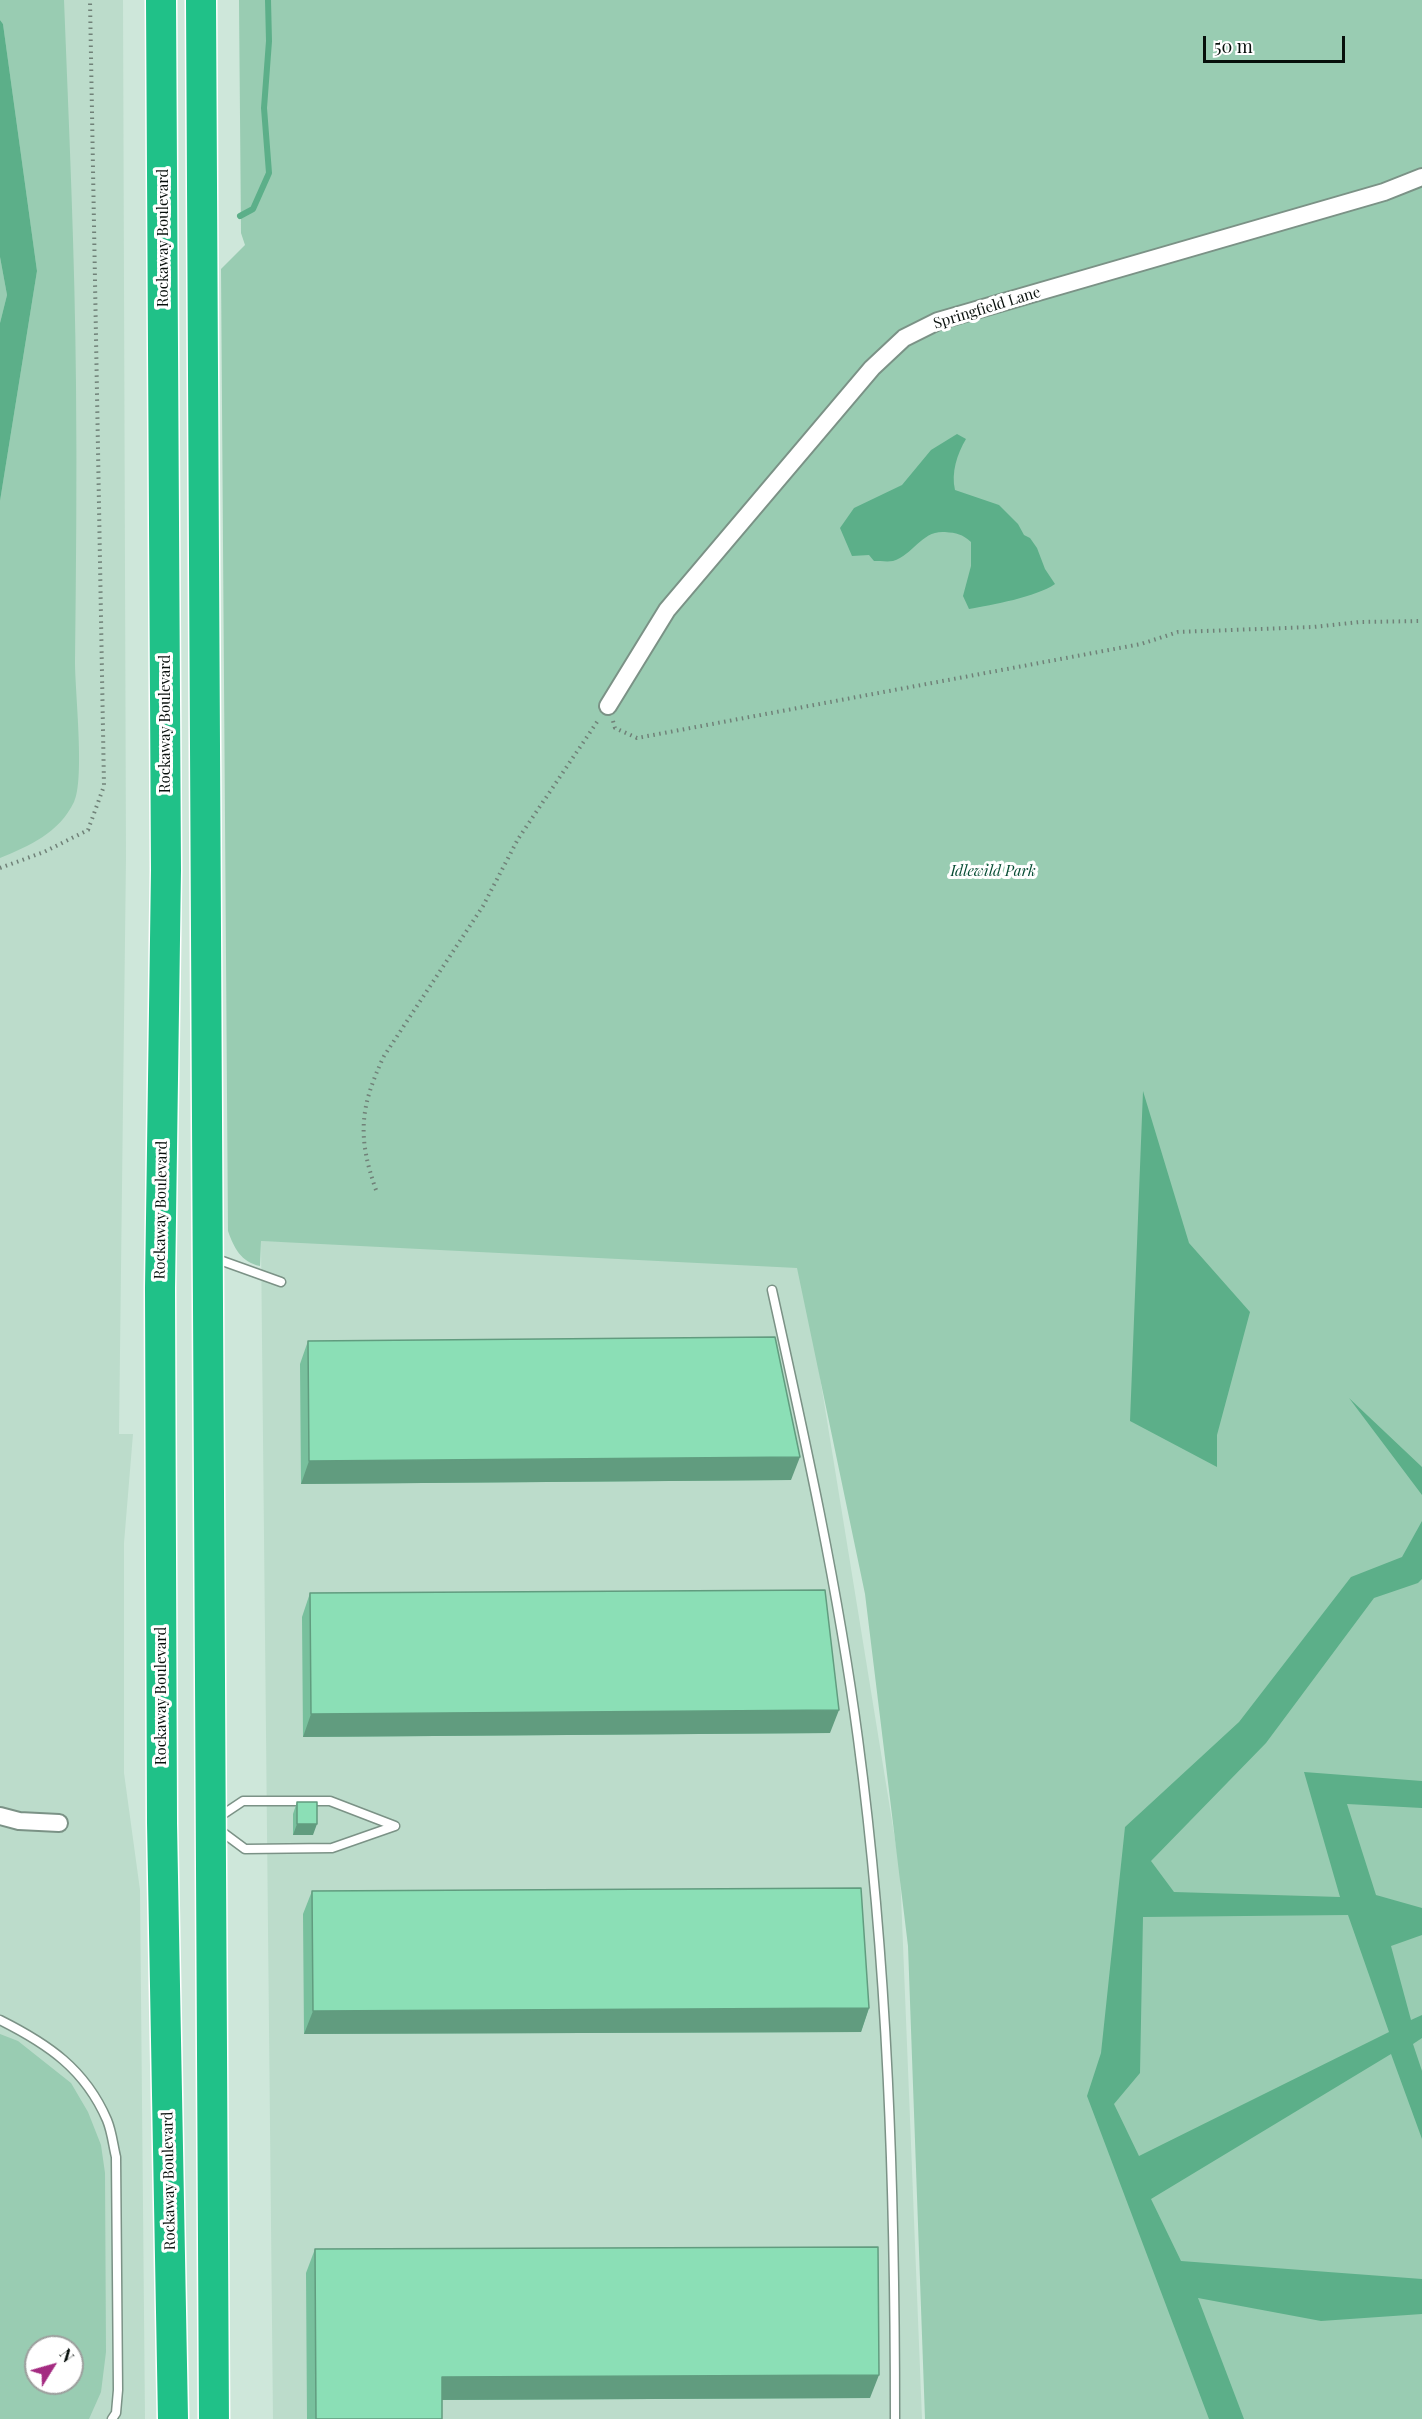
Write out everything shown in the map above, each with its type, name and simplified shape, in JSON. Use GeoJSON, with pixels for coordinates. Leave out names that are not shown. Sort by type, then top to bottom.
{"type":"FeatureCollection","features":[{"type":"Feature","properties":{"kind":"highway","name":"Rockaway Boulevard"},"geometry":{"type":"LineString","coordinates":[[161,0],[166,858],[160,1288],[162,1811],[173,2419]]}},
{"type":"Feature","properties":{"kind":"highway"},"geometry":{"type":"LineString","coordinates":[[201,0],[214,2419]]}},
{"type":"Feature","properties":{"kind":"street","name":"Springfield Lane"},"geometry":{"type":"LineString","coordinates":[[608,706],[668,610],[872,368],[904,338],[938,321],[1384,192],[1422,177]]}},
{"type":"Feature","properties":{"kind":"street"},"geometry":{"type":"LineString","coordinates":[[0,1816],[19,1821],[59,1823]]}},
{"type":"Feature","properties":{"kind":"lane"},"geometry":{"type":"LineString","coordinates":[[207,1256],[281,1282]]}},
{"type":"Feature","properties":{"kind":"lane"},"geometry":{"type":"LineString","coordinates":[[772,1290],[822,1518],[847,1659],[868,1822],[888,2067],[894,2225],[895,2419]]}},
{"type":"Feature","properties":{"kind":"lane"},"geometry":{"type":"LineString","coordinates":[[243,1801],[330,1801],[395,1826],[332,1848],[245,1849],[210,1823],[243,1801]]}},
{"type":"Feature","properties":{"kind":"lane"},"geometry":{"type":"LineString","coordinates":[[0,2020],[30,2035],[57,2053],[91,2091],[108,2122],[116,2157],[118,2390],[116,2413],[112,2419]]}},
{"type":"Feature","properties":{"kind":"path"},"geometry":{"type":"LineString","coordinates":[[0,868],[44,852],[88,830],[104,786],[90,0]]}},
{"type":"Feature","properties":{"kind":"path"},"geometry":{"type":"LineString","coordinates":[[608,706],[615,728],[637,738],[1141,644],[1178,632],[1422,621]]}},
{"type":"Feature","properties":{"kind":"path"},"geometry":{"type":"LineString","coordinates":[[376,1190],[362,1136],[364,1114],[373,1080],[384,1056],[483,906],[518,839],[608,706]]}},
{"type":"Feature","properties":{"kind":"shaded area"},"geometry":{"type":"Polygon","coordinates":[[[0,0],[123,0],[126,857],[119,1434],[133,1434],[124,1543],[124,1773],[140,1890],[145,2419],[0,2419],[0,0]]]}},
{"type":"Feature","properties":{"kind":"shaded area"},"geometry":{"type":"Polygon","coordinates":[[[0,20],[3,24],[37,271],[0,501],[0,323],[7,295],[0,257],[0,20]]]}},
{"type":"Feature","properties":{"kind":"shaded area"},"geometry":{"type":"Polygon","coordinates":[[[957,434],[966,439],[956,464],[955,490],[999,505],[1018,524],[1024,535],[1030,538],[1037,548],[1045,569],[1055,584],[1047,589],[1026,597],[969,609],[963,596],[971,566],[971,542],[953,533],[937,532],[930,535],[893,561],[874,561],[869,555],[852,556],[840,528],[854,508],[902,485],[931,450],[957,434]]]}},
{"type":"Feature","properties":{"kind":"shaded area"},"geometry":{"type":"Polygon","coordinates":[[[1143,1091],[1189,1243],[1250,1312],[1217,1435],[1217,1467],[1130,1421],[1143,1091]]]}},
{"type":"Feature","properties":{"kind":"shaded area"},"geometry":{"type":"Polygon","coordinates":[[[261,1241],[800,1254],[900,1870],[922,2419],[273,2419],[261,1241]]]}},
{"type":"Feature","properties":{"kind":"shaded area"},"geometry":{"type":"Polygon","coordinates":[[[1349,1398],[1422,1467],[1422,1495],[1349,1398]]]}},
{"type":"Feature","properties":{"kind":"shaded area"},"geometry":{"type":"Polygon","coordinates":[[[1422,1521],[1422,1579],[1418,1583],[1374,1598],[1266,1743],[1151,1861],[1174,1892],[1340,1897],[1304,1772],[1422,1781],[1422,1808],[1347,1804],[1376,1895],[1422,1908],[1422,1935],[1391,1946],[1411,2020],[1422,2015],[1422,2038],[1413,2044],[1422,2071],[1422,2139],[1391,2054],[1151,2199],[1181,2261],[1422,2279],[1422,2314],[1321,2321],[1198,2298],[1244,2419],[1209,2419],[1087,2096],[1101,2053],[1125,1827],[1239,1722],[1351,1577],[1402,1557],[1422,1521]],[[1348,1915],[1143,1917],[1140,2073],[1114,2104],[1139,2156],[1389,2032],[1348,1915]]]}},
{"type":"Feature","properties":{"kind":"green space"},"geometry":{"type":"Polygon","coordinates":[[[0,0],[64,0],[75,337],[75,662],[79,775],[74,802],[60,822],[52,830],[22,849],[0,858],[0,501],[37,271],[3,24],[0,20],[0,0]]]}},
{"type":"Feature","properties":{"kind":"green space","name":"Idlewild Park"},"geometry":{"type":"Polygon","coordinates":[[[239,0],[1422,0],[1422,2419],[925,2419],[908,1946],[865,1594],[797,1268],[261,1241],[260,1266],[243,1258],[233,1243],[228,1231],[221,269],[245,245],[241,233],[239,0]]]}},
{"type":"Feature","properties":{"kind":"green space"},"geometry":{"type":"Polygon","coordinates":[[[0,257],[7,295],[0,323],[0,257]]]}},
{"type":"Feature","properties":{"kind":"green space"},"geometry":{"type":"Polygon","coordinates":[[[0,2034],[18,2041],[71,2083],[88,2112],[101,2145],[105,2173],[106,2352],[101,2392],[89,2419],[0,2419],[0,2034]]]}},
{"type":"Feature","properties":{"kind":"building"},"geometry":{"type":"Polygon","coordinates":[[[775,1337],[800,1457],[309,1461],[308,1341],[775,1337]]]}},
{"type":"Feature","properties":{"kind":"building"},"geometry":{"type":"Polygon","coordinates":[[[825,1590],[839,1710],[311,1714],[310,1593],[825,1590]]]}},
{"type":"Feature","properties":{"kind":"building"},"geometry":{"type":"Polygon","coordinates":[[[297,1802],[317,1802],[317,1824],[297,1824],[297,1802]]]}},
{"type":"Feature","properties":{"kind":"building"},"geometry":{"type":"Polygon","coordinates":[[[861,1888],[869,2008],[313,2011],[312,1891],[861,1888]]]}},
{"type":"Feature","properties":{"kind":"building"},"geometry":{"type":"Polygon","coordinates":[[[878,2247],[879,2375],[442,2377],[442,2419],[316,2419],[315,2249],[878,2247]]]}},
{"type":"Feature","properties":{"kind":"waterway"},"geometry":{"type":"LineString","coordinates":[[240,216],[253,209],[269,173],[264,108],[269,41],[268,0]]}}]}
